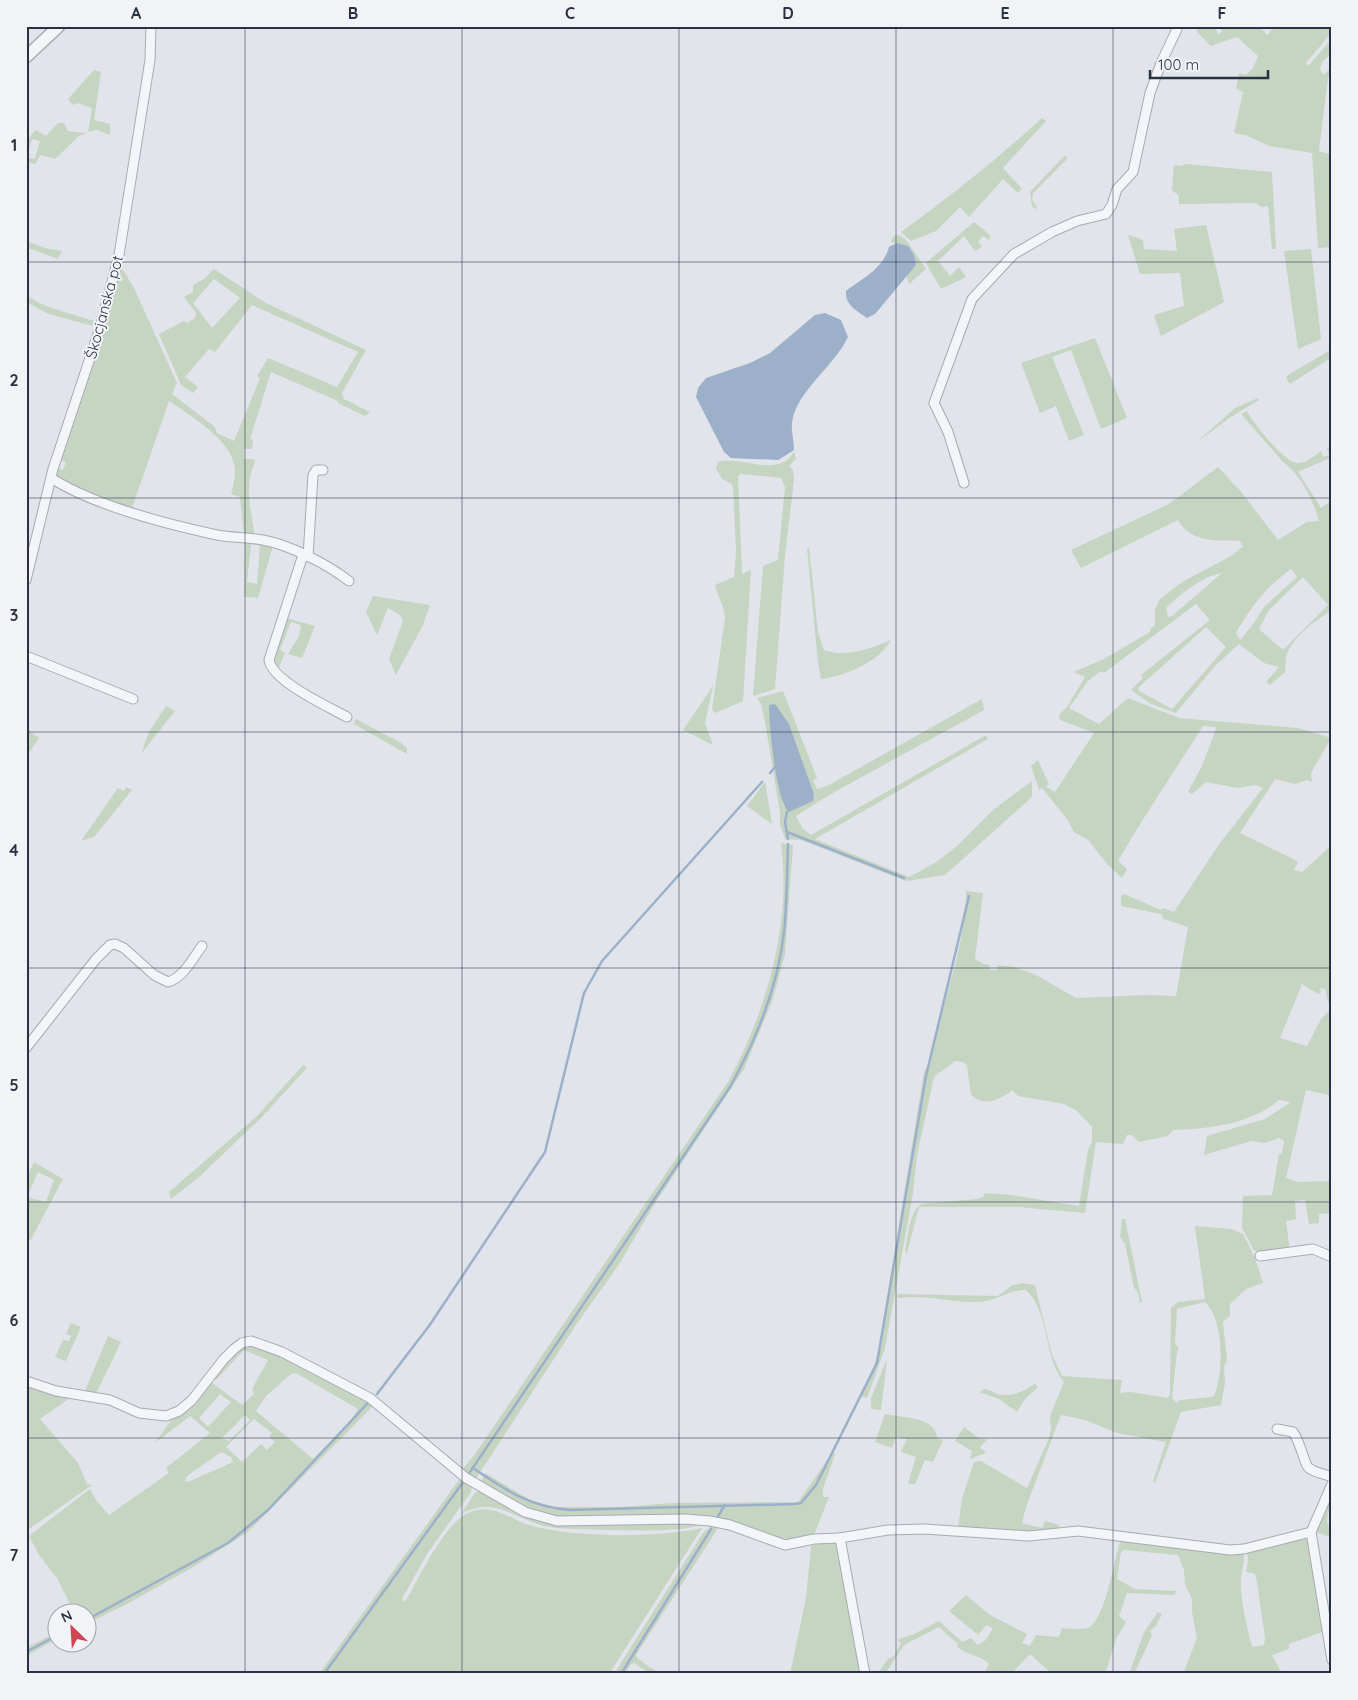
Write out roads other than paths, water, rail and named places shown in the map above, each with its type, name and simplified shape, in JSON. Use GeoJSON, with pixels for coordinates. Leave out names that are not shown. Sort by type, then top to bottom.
{"type":"FeatureCollection","features":[{"type":"Feature","properties":{"kind":"street"},"geometry":{"type":"LineString","coordinates":[[26,57],[58,26]]}},
{"type":"Feature","properties":{"kind":"street","name":"Škocjanska pot"},"geometry":{"type":"LineString","coordinates":[[26,580],[60,445],[100,328],[119,255],[150,60],[151,26]]}},
{"type":"Feature","properties":{"kind":"street"},"geometry":{"type":"LineString","coordinates":[[964,483],[948,432],[934,403],[972,298],[1014,254],[1052,232],[1077,221],[1106,214],[1112,206],[1117,189],[1133,172],[1139,154],[1150,93],[1161,63],[1178,29],[1176,26]]}},
{"type":"Feature","properties":{"kind":"street"},"geometry":{"type":"LineString","coordinates":[[323,470],[316,470],[313,475],[306,556],[270,660],[270,667],[275,674],[293,686],[347,717]]}},
{"type":"Feature","properties":{"kind":"street"},"geometry":{"type":"LineString","coordinates":[[51,478],[90,498],[183,528],[222,536],[264,540],[319,561],[349,581]]}},
{"type":"Feature","properties":{"kind":"street"},"geometry":{"type":"LineString","coordinates":[[26,656],[132,699]]}},
{"type":"Feature","properties":{"kind":"street"},"geometry":{"type":"LineString","coordinates":[[26,1048],[96,959],[110,945],[115,944],[124,948],[157,978],[168,982],[174,981],[202,946]]}},
{"type":"Feature","properties":{"kind":"street"},"geometry":{"type":"LineString","coordinates":[[1260,1256],[1313,1249],[1332,1257]]}},
{"type":"Feature","properties":{"kind":"street"},"geometry":{"type":"LineString","coordinates":[[26,1381],[56,1391],[110,1400],[139,1413],[166,1416],[179,1411],[192,1400],[234,1349],[242,1343],[251,1341],[282,1352],[370,1398],[466,1478],[525,1512],[557,1521],[685,1519],[730,1526],[785,1545],[814,1539],[840,1538],[888,1530],[924,1529],[1029,1536],[1078,1531],[1230,1550],[1244,1549],[1312,1532]]}},
{"type":"Feature","properties":{"kind":"street"},"geometry":{"type":"LineString","coordinates":[[1277,1429],[1293,1432],[1302,1446],[1305,1465],[1309,1469],[1332,1477]]}},
{"type":"Feature","properties":{"kind":"street"},"geometry":{"type":"LineString","coordinates":[[1332,1484],[1312,1532],[1332,1660]]}},
{"type":"Feature","properties":{"kind":"street"},"geometry":{"type":"LineString","coordinates":[[840,1538],[865,1674]]}},
{"type":"Feature","properties":{"kind":"water"},"geometry":{"type":"Polygon","coordinates":[[[897,243],[908,246],[914,255],[916,265],[875,314],[867,318],[849,304],[846,291],[877,267],[886,255],[889,247],[897,243]]]}},
{"type":"Feature","properties":{"kind":"water"},"geometry":{"type":"Polygon","coordinates":[[[825,313],[841,320],[848,337],[834,359],[800,400],[792,423],[794,450],[778,460],[731,458],[724,452],[696,397],[698,388],[706,378],[750,363],[770,353],[815,315],[825,313]]]}},
{"type":"Feature","properties":{"kind":"water"},"geometry":{"type":"Polygon","coordinates":[[[775,704],[789,724],[814,794],[813,801],[789,812],[784,806],[780,794],[774,762],[769,705],[775,704]]]}},
{"type":"Feature","properties":{"kind":"waterway"},"geometry":{"type":"LineString","coordinates":[[770,773],[775,767]]}},
{"type":"Feature","properties":{"kind":"waterway"},"geometry":{"type":"LineString","coordinates":[[377,1394],[429,1326],[545,1152],[584,993],[602,961],[762,782]]}},
{"type":"Feature","properties":{"kind":"waterway"},"geometry":{"type":"LineString","coordinates":[[787,812],[785,822],[788,839]]}},
{"type":"Feature","properties":{"kind":"waterway"},"geometry":{"type":"LineString","coordinates":[[787,832],[904,878]]}},
{"type":"Feature","properties":{"kind":"waterway"},"geometry":{"type":"LineString","coordinates":[[324,1674],[466,1478],[730,1087],[757,1032],[777,973],[785,921],[788,844]]}},
{"type":"Feature","properties":{"kind":"waterway"},"geometry":{"type":"LineString","coordinates":[[473,1468],[518,1496],[542,1505],[570,1510],[801,1503],[816,1485],[877,1363],[926,1076],[969,896]]}},
{"type":"Feature","properties":{"kind":"waterway"},"geometry":{"type":"LineString","coordinates":[[98,1614],[228,1543],[268,1510],[367,1404]]}},
{"type":"Feature","properties":{"kind":"waterway"},"geometry":{"type":"LineString","coordinates":[[718,1516],[725,1505]]}},
{"type":"Feature","properties":{"kind":"waterway"},"geometry":{"type":"LineString","coordinates":[[621,1674],[711,1529]]}},
{"type":"Feature","properties":{"kind":"waterway"},"geometry":{"type":"LineString","coordinates":[[26,1652],[48,1640]]}}]}
